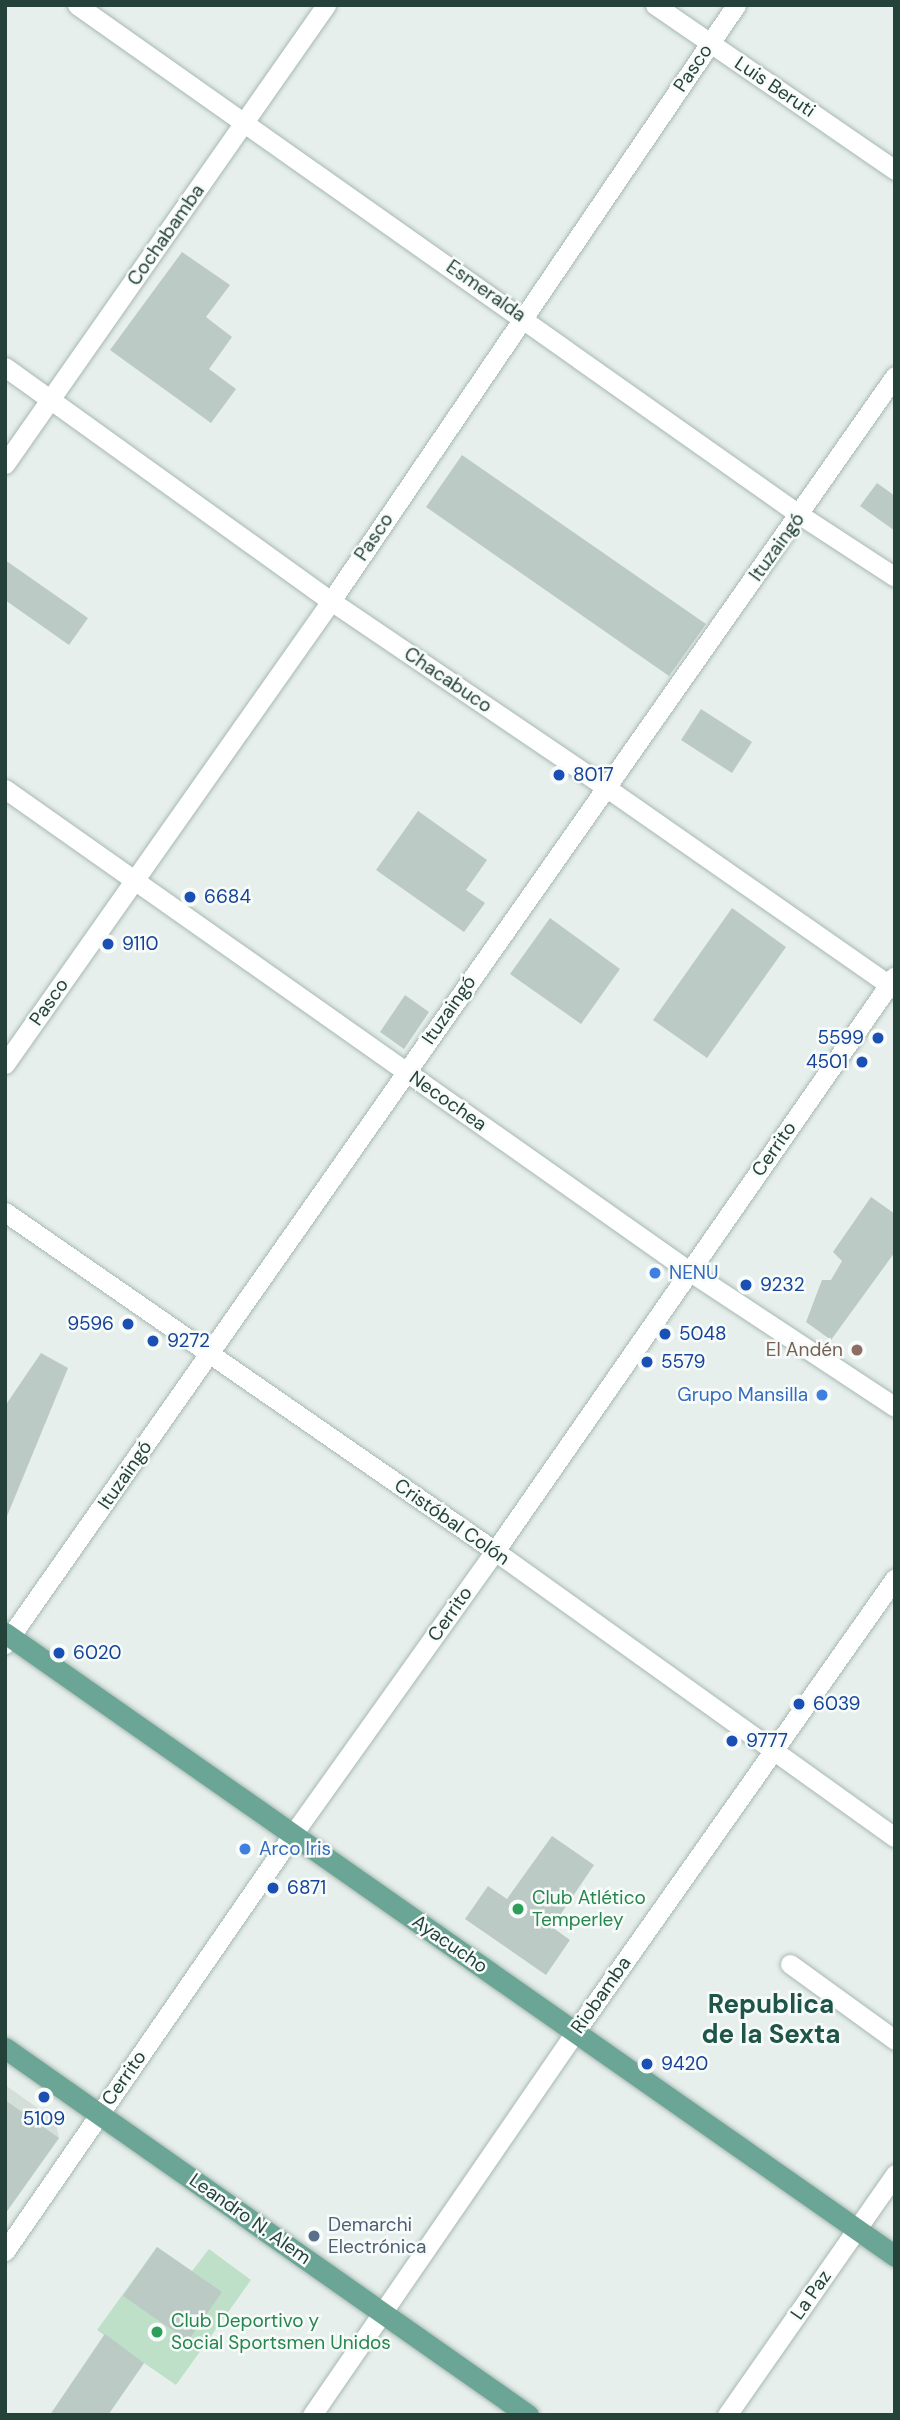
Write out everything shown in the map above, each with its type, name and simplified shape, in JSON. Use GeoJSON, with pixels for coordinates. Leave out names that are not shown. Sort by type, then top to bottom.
{"type":"FeatureCollection","features":[{"type":"Feature","properties":{"kind":"main road","name":"Ayacucho"},"geometry":{"type":"LineString","coordinates":[[7,1638],[293,1834],[895,2256]]}},
{"type":"Feature","properties":{"kind":"main road","name":"Leandro N. Alem"},"geometry":{"type":"LineString","coordinates":[[5,2048],[528,2415]]}},
{"type":"Feature","properties":{"kind":"street","name":"Esmeralda"},"geometry":{"type":"LineString","coordinates":[[77,5],[800,514],[895,577]]}},
{"type":"Feature","properties":{"kind":"street","name":"Cochabamba"},"geometry":{"type":"LineString","coordinates":[[5,464],[326,5]]}},
{"type":"Feature","properties":{"kind":"street","name":"Luis Beruti"},"geometry":{"type":"LineString","coordinates":[[655,5],[895,170]]}},
{"type":"Feature","properties":{"kind":"street","name":"Pasco"},"geometry":{"type":"LineString","coordinates":[[5,1064],[331,601],[736,5]]}},
{"type":"Feature","properties":{"kind":"street","name":"Chacabuco"},"geometry":{"type":"LineString","coordinates":[[5,368],[331,601],[893,983]]}},
{"type":"Feature","properties":{"kind":"street","name":"Ituzaingó"},"geometry":{"type":"LineString","coordinates":[[7,1638],[210,1354],[604,786],[800,514],[895,376]]}},
{"type":"Feature","properties":{"kind":"street","name":"Necochea"},"geometry":{"type":"LineString","coordinates":[[5,789],[689,1271],[895,1408]]}},
{"type":"Feature","properties":{"kind":"street","name":"Cerrito"},"geometry":{"type":"LineString","coordinates":[[5,2251],[293,1834],[893,983]]}},
{"type":"Feature","properties":{"kind":"street","name":"Cristóbal Colón"},"geometry":{"type":"LineString","coordinates":[[5,1212],[495,1551],[895,1837]]}},
{"type":"Feature","properties":{"kind":"street","name":"Riobamba"},"geometry":{"type":"LineString","coordinates":[[312,2415],[575,2032],[895,1578]]}},
{"type":"Feature","properties":{"kind":"street"},"geometry":{"type":"LineString","coordinates":[[790,1964],[895,2040]]}},
{"type":"Feature","properties":{"kind":"street","name":"La Paz"},"geometry":{"type":"LineString","coordinates":[[727,2415],[895,2174]]}},
{"type":"Feature","properties":{"kind":"shaded area"},"geometry":{"type":"Polygon","coordinates":[[[5,2085],[55,2120],[59,2138],[5,2214],[5,2085]]]}},
{"type":"Feature","properties":{"kind":"green space","name":"Club Deportivo y Social Sportsmen Unidos"},"geometry":{"type":"Polygon","coordinates":[[[157,2247],[192,2271],[209,2249],[251,2280],[176,2385],[144,2363],[108,2415],[50,2415],[104,2335],[97,2330],[157,2247]]]}},
{"type":"Feature","properties":{"kind":"building"},"geometry":{"type":"Polygon","coordinates":[[[182,252],[230,285],[206,317],[232,337],[209,369],[236,389],[211,423],[110,350],[182,252]]]}},
{"type":"Feature","properties":{"kind":"building"},"geometry":{"type":"Polygon","coordinates":[[[462,455],[706,624],[669,676],[426,507],[462,455]]]}},
{"type":"Feature","properties":{"kind":"building"},"geometry":{"type":"Polygon","coordinates":[[[877,483],[895,496],[895,531],[860,506],[877,483]]]}},
{"type":"Feature","properties":{"kind":"building"},"geometry":{"type":"Polygon","coordinates":[[[5,560],[88,618],[69,645],[5,600],[5,560]]]}},
{"type":"Feature","properties":{"kind":"building"},"geometry":{"type":"Polygon","coordinates":[[[701,709],[752,742],[732,773],[681,740],[701,709]]]}},
{"type":"Feature","properties":{"kind":"building"},"geometry":{"type":"Polygon","coordinates":[[[418,811],[487,860],[466,890],[485,903],[464,932],[376,870],[418,811]]]}},
{"type":"Feature","properties":{"kind":"building"},"geometry":{"type":"Polygon","coordinates":[[[732,908],[786,947],[707,1058],[653,1020],[732,908]]]}},
{"type":"Feature","properties":{"kind":"building"},"geometry":{"type":"Polygon","coordinates":[[[550,918],[620,969],[581,1024],[510,974],[550,918]]]}},
{"type":"Feature","properties":{"kind":"building"},"geometry":{"type":"Polygon","coordinates":[[[405,995],[429,1012],[404,1049],[380,1032],[405,995]]]}},
{"type":"Feature","properties":{"kind":"building"},"geometry":{"type":"Polygon","coordinates":[[[871,1197],[895,1214],[895,1252],[831,1340],[806,1322],[822,1280],[831,1280],[842,1261],[833,1252],[871,1197]]]}},
{"type":"Feature","properties":{"kind":"building"},"geometry":{"type":"Polygon","coordinates":[[[41,1353],[68,1368],[5,1521],[5,1406],[41,1353]]]}},
{"type":"Feature","properties":{"kind":"building","name":"Club Atlético Temperley"},"geometry":{"type":"Polygon","coordinates":[[[552,1836],[594,1865],[552,1927],[570,1940],[546,1975],[465,1919],[488,1886],[507,1899],[552,1836]]]}},
{"type":"Feature","properties":{"kind":"building"},"geometry":{"type":"Polygon","coordinates":[[[5,2100],[59,2138],[5,2214],[5,2100]]]}},
{"type":"Feature","properties":{"kind":"building"},"geometry":{"type":"Polygon","coordinates":[[[157,2247],[222,2292],[188,2341],[123,2296],[157,2247]]]}},
{"type":"Feature","properties":{"kind":"building"},"geometry":{"type":"Polygon","coordinates":[[[105,2334],[144,2363],[108,2415],[50,2415],[105,2334]]]}},
{"type":"Feature","properties":{"kind":"place","name":"8017"},"geometry":{"type":"Point","coordinates":[559,775]}},
{"type":"Feature","properties":{"kind":"place","name":"6684"},"geometry":{"type":"Point","coordinates":[190,897]}},
{"type":"Feature","properties":{"kind":"place","name":"9110"},"geometry":{"type":"Point","coordinates":[108,944]}},
{"type":"Feature","properties":{"kind":"place","name":"5599"},"geometry":{"type":"Point","coordinates":[878,1038]}},
{"type":"Feature","properties":{"kind":"place","name":"4501"},"geometry":{"type":"Point","coordinates":[862,1062]}},
{"type":"Feature","properties":{"kind":"place","name":"NENU"},"geometry":{"type":"Point","coordinates":[655,1273]}},
{"type":"Feature","properties":{"kind":"place","name":"9232"},"geometry":{"type":"Point","coordinates":[746,1285]}},
{"type":"Feature","properties":{"kind":"place","name":"9596"},"geometry":{"type":"Point","coordinates":[128,1324]}},
{"type":"Feature","properties":{"kind":"place","name":"5048"},"geometry":{"type":"Point","coordinates":[665,1334]}},
{"type":"Feature","properties":{"kind":"place","name":"9272"},"geometry":{"type":"Point","coordinates":[153,1341]}},
{"type":"Feature","properties":{"kind":"place","name":"El Andén"},"geometry":{"type":"Point","coordinates":[857,1350]}},
{"type":"Feature","properties":{"kind":"place","name":"5579"},"geometry":{"type":"Point","coordinates":[647,1362]}},
{"type":"Feature","properties":{"kind":"place","name":"Grupo Mansilla"},"geometry":{"type":"Point","coordinates":[822,1395]}},
{"type":"Feature","properties":{"kind":"place","name":"6020"},"geometry":{"type":"Point","coordinates":[59,1653]}},
{"type":"Feature","properties":{"kind":"place","name":"6039"},"geometry":{"type":"Point","coordinates":[799,1704]}},
{"type":"Feature","properties":{"kind":"place","name":"9777"},"geometry":{"type":"Point","coordinates":[732,1741]}},
{"type":"Feature","properties":{"kind":"place","name":"Arco Iris"},"geometry":{"type":"Point","coordinates":[245,1849]}},
{"type":"Feature","properties":{"kind":"place","name":"6871"},"geometry":{"type":"Point","coordinates":[273,1888]}},
{"type":"Feature","properties":{"kind":"place","name":"Club Atlético Temperley"},"geometry":{"type":"Point","coordinates":[518,1909]}},
{"type":"Feature","properties":{"kind":"place","name":"9420"},"geometry":{"type":"Point","coordinates":[647,2064]}},
{"type":"Feature","properties":{"kind":"place","name":"5109"},"geometry":{"type":"Point","coordinates":[44,2097]}},
{"type":"Feature","properties":{"kind":"place","name":"Demarchi Electrónica"},"geometry":{"type":"Point","coordinates":[314,2236]}},
{"type":"Feature","properties":{"kind":"place","name":"Club Deportivo y Social Sportsmen Unidos"},"geometry":{"type":"Point","coordinates":[157,2332]}},
{"type":"Feature","properties":{"kind":"district","name":"Republica de la Sexta"},"geometry":{"type":"Point","coordinates":[771,2020]}}]}
